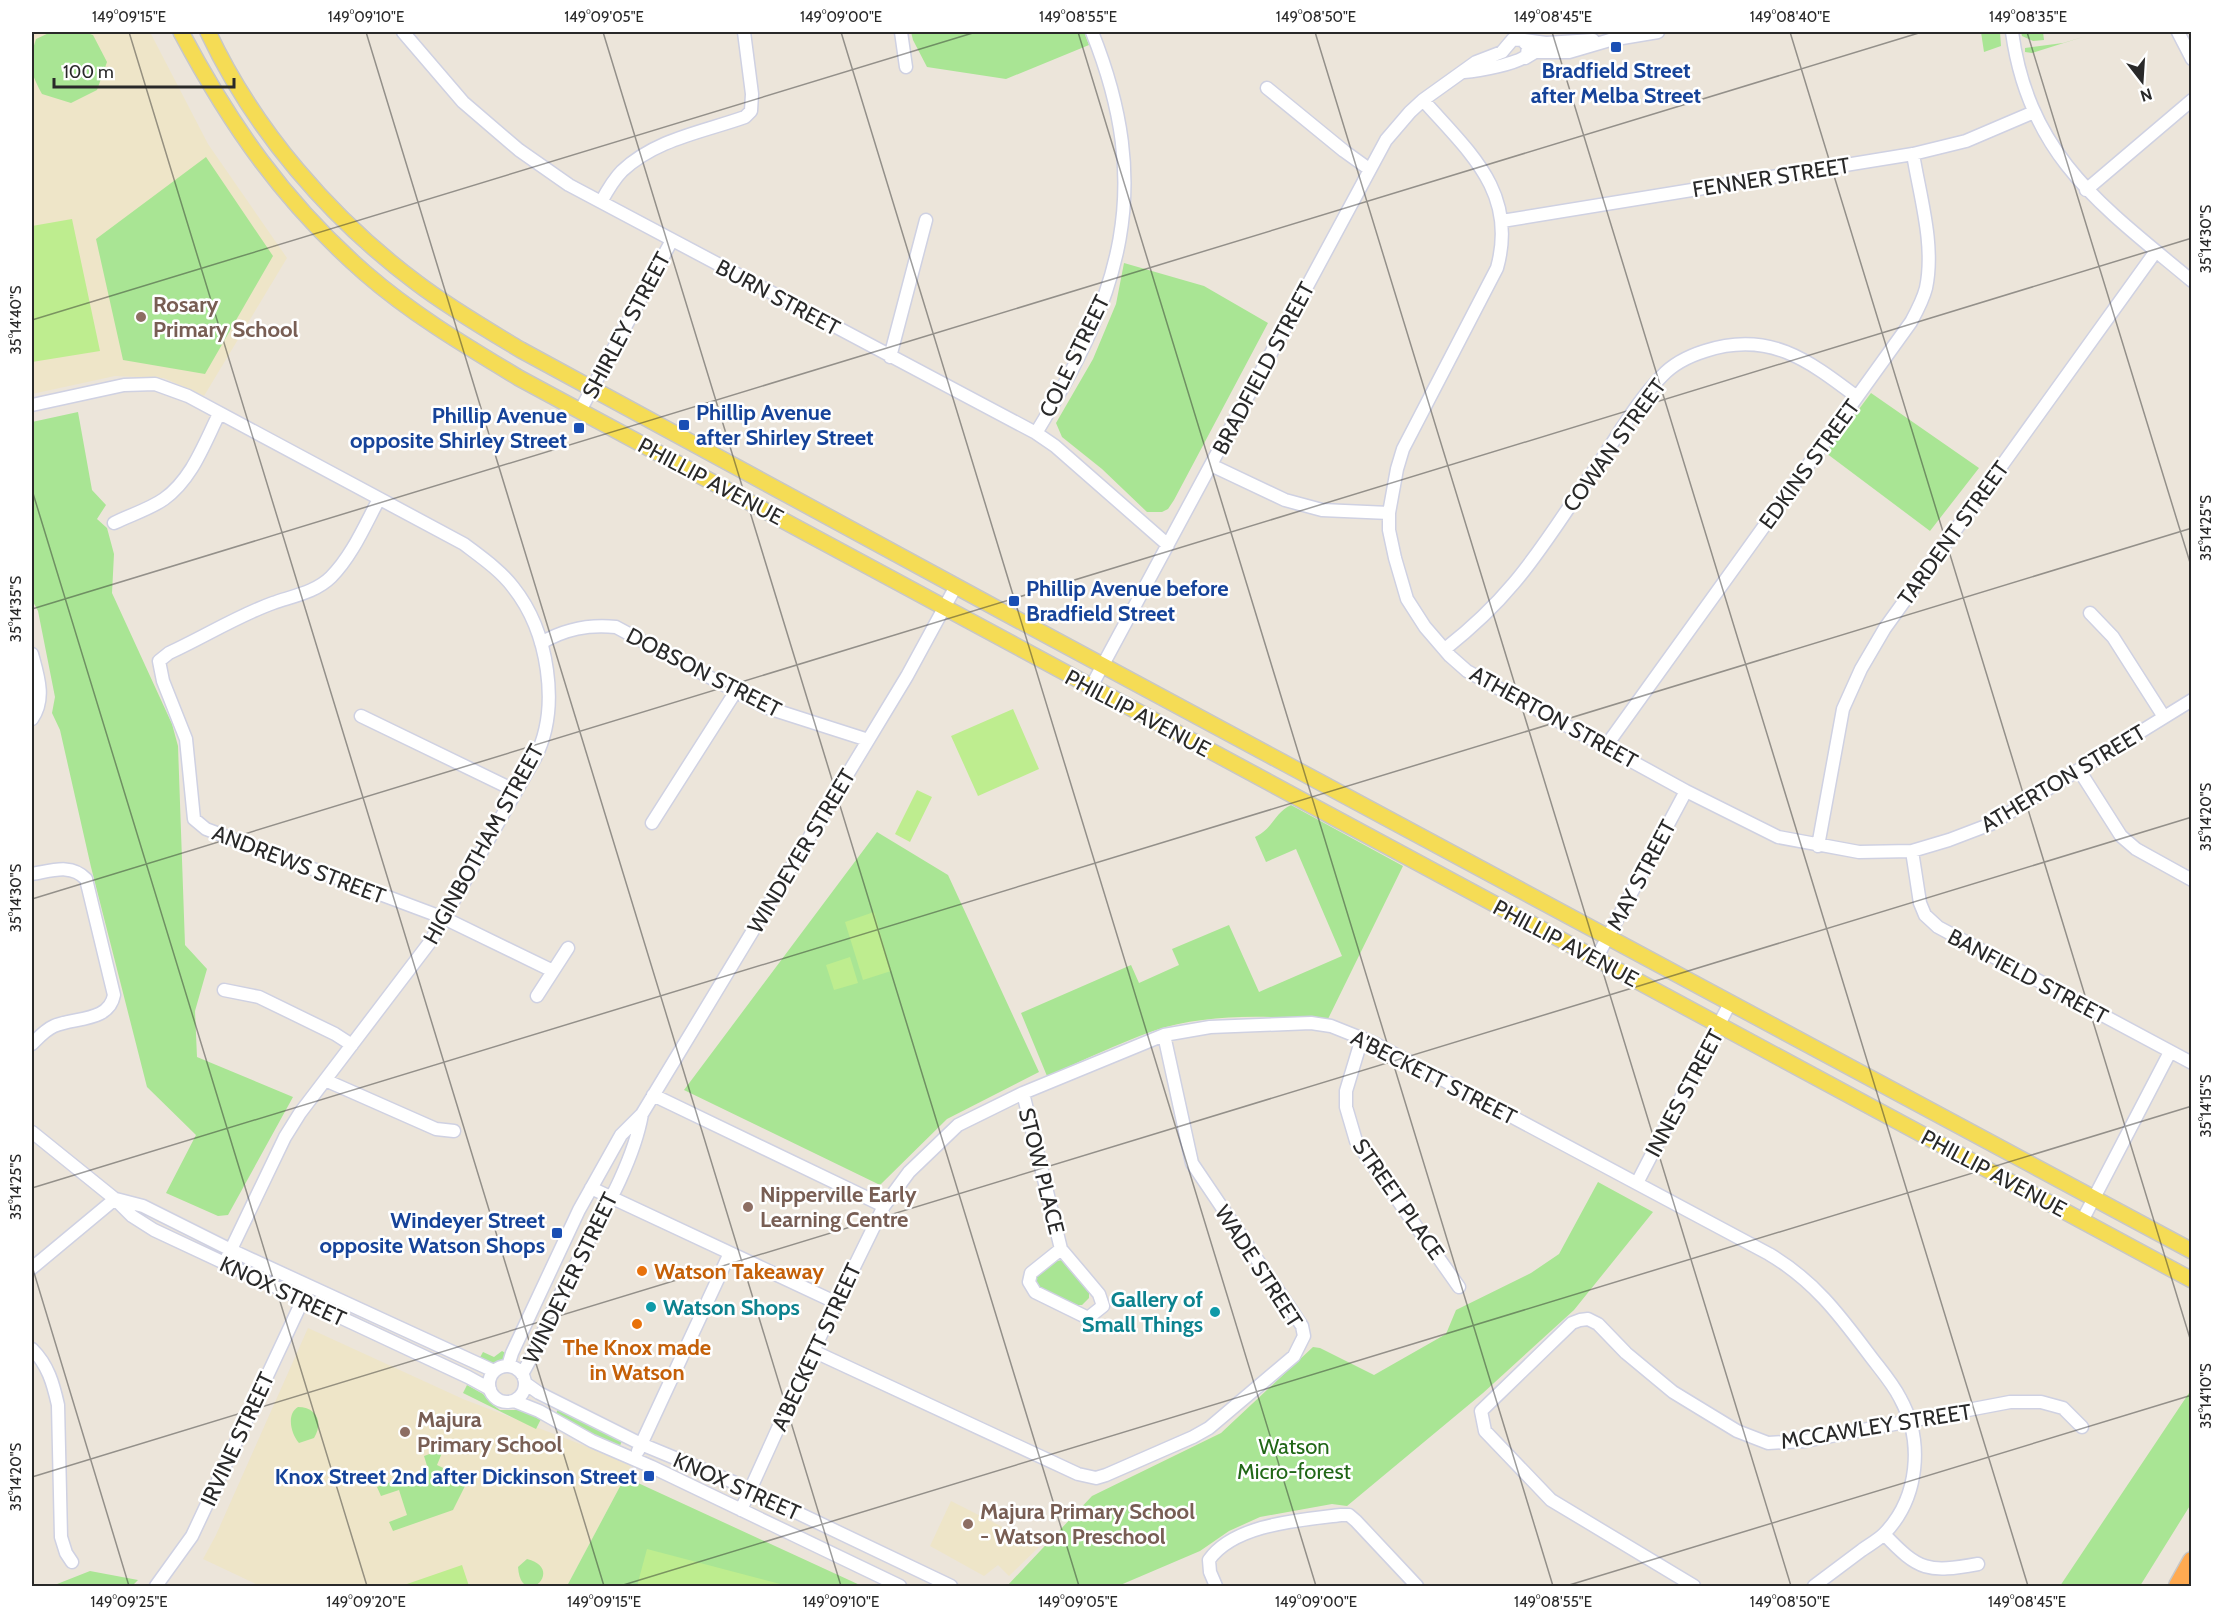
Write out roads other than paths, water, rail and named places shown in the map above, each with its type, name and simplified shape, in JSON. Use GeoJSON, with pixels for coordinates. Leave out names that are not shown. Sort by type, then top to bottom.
{"type":"FeatureCollection","features":[{"type":"Feature","properties":{"kind":"highway"},"geometry":{"type":"LineString","coordinates":[[2178,1587],[2192,1561]]}},
{"type":"Feature","properties":{"kind":"main road","name":"PHILLIP AVENUE"},"geometry":{"type":"LineString","coordinates":[[181,32],[209,86],[283,191],[366,274],[445,333],[519,378],[2192,1280]]}},
{"type":"Feature","properties":{"kind":"main road","name":"PHILLIP AVENUE"},"geometry":{"type":"LineString","coordinates":[[208,32],[253,111],[303,176],[333,210],[379,253],[456,311],[521,350],[1103,666],[2192,1251]]}},
{"type":"Feature","properties":{"kind":"street","name":"BURN STREET"},"geometry":{"type":"LineString","coordinates":[[403,32],[462,102],[539,165],[601,202],[1036,433],[1168,545]]}},
{"type":"Feature","properties":{"kind":"street"},"geometry":{"type":"LineString","coordinates":[[601,202],[621,172],[650,150],[665,142],[745,117],[751,111],[752,94],[744,32]]}},
{"type":"Feature","properties":{"kind":"street"},"geometry":{"type":"LineString","coordinates":[[902,32],[906,67]]}},
{"type":"Feature","properties":{"kind":"street","name":"COLE STREET"},"geometry":{"type":"LineString","coordinates":[[1036,433],[1097,319],[1114,269],[1120,236],[1125,192],[1121,136],[1115,99],[1092,32]]}},
{"type":"Feature","properties":{"kind":"street","name":"BRADFIELD STREET"},"geometry":{"type":"LineString","coordinates":[[1522,37],[1546,43],[1610,40],[1658,32]]}},
{"type":"Feature","properties":{"kind":"street"},"geometry":{"type":"LineString","coordinates":[[2012,32],[2020,75],[2047,138],[2086,190],[2192,281]]}},
{"type":"Feature","properties":{"kind":"street"},"geometry":{"type":"LineString","coordinates":[[2178,32],[2192,59]]}},
{"type":"Feature","properties":{"kind":"street"},"geometry":{"type":"LineString","coordinates":[[1522,37],[1528,48],[1521,59],[1509,57],[1508,41],[1522,37]]}},
{"type":"Feature","properties":{"kind":"street","name":"BRADFIELD STREET"},"geometry":{"type":"LineString","coordinates":[[1464,72],[1486,69],[1521,59],[1535,52],[1569,52],[1610,40]]}},
{"type":"Feature","properties":{"kind":"street","name":"BRADFIELD STREET"},"geometry":{"type":"LineString","coordinates":[[1091,687],[1369,169],[1394,130],[1423,100],[1508,41]]}},
{"type":"Feature","properties":{"kind":"street"},"geometry":{"type":"LineString","coordinates":[[1267,88],[1369,169]]}},
{"type":"Feature","properties":{"kind":"street","name":"ATHERTON STREET"},"geometry":{"type":"LineString","coordinates":[[1423,100],[1476,162],[1490,182],[1498,200],[1502,221],[1501,249],[1497,268],[1403,449],[1389,513],[1389,530],[1407,599],[1425,627],[1467,671],[1686,791],[1778,837],[1859,852],[1912,850],[1950,840],[1991,824],[2192,700]]}},
{"type":"Feature","properties":{"kind":"street"},"geometry":{"type":"LineString","coordinates":[[2086,190],[2192,100]]}},
{"type":"Feature","properties":{"kind":"street","name":"FENNER STREET"},"geometry":{"type":"LineString","coordinates":[[1502,221],[1913,154],[1966,141],[2034,112]]}},
{"type":"Feature","properties":{"kind":"street","name":"EDKINS STREET"},"geometry":{"type":"LineString","coordinates":[[1606,746],[1911,322],[1921,303],[1926,288],[1927,235],[1913,154]]}},
{"type":"Feature","properties":{"kind":"street"},"geometry":{"type":"LineString","coordinates":[[890,357],[926,220]]}},
{"type":"Feature","properties":{"kind":"street","name":"SHIRLEY STREET"},"geometry":{"type":"LineString","coordinates":[[580,411],[672,240]]}},
{"type":"Feature","properties":{"kind":"street","name":"TARDENT STREET"},"geometry":{"type":"LineString","coordinates":[[1818,846],[1844,709],[1861,669],[1885,628],[2156,251]]}},
{"type":"Feature","properties":{"kind":"street","name":"COWAN STREET"},"geometry":{"type":"LineString","coordinates":[[1445,650],[1513,584],[1596,468],[1631,414],[1663,374],[1681,361],[1722,345],[1742,343],[1764,345],[1802,358],[1857,397]]}},
{"type":"Feature","properties":{"kind":"street","name":"HIGINBOTHAM STREET"},"geometry":{"type":"LineString","coordinates":[[32,405],[124,386],[155,384],[188,396],[464,544],[513,586],[526,606],[541,643],[546,669],[547,723],[542,745],[430,942],[325,1080],[285,1137],[224,1264]]}},
{"type":"Feature","properties":{"kind":"street"},"geometry":{"type":"LineString","coordinates":[[114,523],[163,501],[178,488],[190,472],[219,414]]}},
{"type":"Feature","properties":{"kind":"street"},"geometry":{"type":"LineString","coordinates":[[1211,465],[1285,500],[1322,510],[1389,513]]}},
{"type":"Feature","properties":{"kind":"street","name":"ANDREWS STREET"},"geometry":{"type":"LineString","coordinates":[[379,498],[354,546],[329,579],[315,588],[272,603],[169,652],[159,661],[160,670],[186,740],[194,819],[200,825],[444,918],[553,971]]}},
{"type":"Feature","properties":{"kind":"street","name":"WINDEYER STREET"},"geometry":{"type":"LineString","coordinates":[[508,1366],[512,1353],[591,1188],[621,1135],[642,1114],[907,676],[956,586]]}},
{"type":"Feature","properties":{"kind":"street"},"geometry":{"type":"LineString","coordinates":[[2090,613],[2113,637],[2164,717]]}},
{"type":"Feature","properties":{"kind":"street","name":"DOBSON STREET"},"geometry":{"type":"LineString","coordinates":[[541,643],[574,628],[598,625],[616,627],[765,707],[868,740]]}},
{"type":"Feature","properties":{"kind":"street"},"geometry":{"type":"LineString","coordinates":[[32,654],[40,685],[38,707],[32,719]]}},
{"type":"Feature","properties":{"kind":"street"},"geometry":{"type":"LineString","coordinates":[[652,823],[736,691]]}},
{"type":"Feature","properties":{"kind":"street"},"geometry":{"type":"LineString","coordinates":[[361,716],[516,791]]}},
{"type":"Feature","properties":{"kind":"street"},"geometry":{"type":"LineString","coordinates":[[2079,770],[2121,836],[2136,849],[2192,880]]}},
{"type":"Feature","properties":{"kind":"street","name":"MAY STREET"},"geometry":{"type":"LineString","coordinates":[[1596,959],[1686,791]]}},
{"type":"Feature","properties":{"kind":"street","name":"BANFIELD STREET"},"geometry":{"type":"LineString","coordinates":[[1912,850],[1924,915],[1938,927],[2192,1064]]}},
{"type":"Feature","properties":{"kind":"street"},"geometry":{"type":"LineString","coordinates":[[32,874],[62,869],[77,871],[86,879],[114,995],[113,1003],[107,1011],[56,1026],[45,1031],[32,1044]]}},
{"type":"Feature","properties":{"kind":"street"},"geometry":{"type":"LineString","coordinates":[[537,996],[568,948]]}},
{"type":"Feature","properties":{"kind":"street"},"geometry":{"type":"LineString","coordinates":[[224,990],[259,997],[335,1034],[352,1045]]}},
{"type":"Feature","properties":{"kind":"street","name":"INNES STREET"},"geometry":{"type":"LineString","coordinates":[[1637,1183],[1730,1003]]}},
{"type":"Feature","properties":{"kind":"street","name":"A'BECKETT STREET"},"geometry":{"type":"LineString","coordinates":[[741,1510],[813,1351],[884,1206],[909,1172],[958,1125],[1023,1093],[1164,1035],[1210,1027],[1311,1023],[1331,1026],[1376,1044],[1769,1254],[1808,1281],[1830,1303],[1900,1397],[1914,1437],[1916,1468],[1909,1492],[1884,1534],[1815,1587]]}},
{"type":"Feature","properties":{"kind":"street","name":"WADE STREET"},"geometry":{"type":"LineString","coordinates":[[813,1351],[1078,1474],[1095,1478],[1209,1428],[1280,1369],[1294,1356],[1300,1345],[1304,1336],[1302,1326],[1192,1162],[1164,1035]]}},
{"type":"Feature","properties":{"kind":"street","name":"STREET PLACE"},"geometry":{"type":"LineString","coordinates":[[1362,1038],[1346,1091],[1346,1107],[1356,1142],[1459,1287]]}},
{"type":"Feature","properties":{"kind":"street"},"geometry":{"type":"LineString","coordinates":[[2082,1221],[2170,1052]]}},
{"type":"Feature","properties":{"kind":"street"},"geometry":{"type":"LineString","coordinates":[[325,1080],[436,1129],[454,1131]]}},
{"type":"Feature","properties":{"kind":"street","name":"STOW PLACE"},"geometry":{"type":"LineString","coordinates":[[1023,1093],[1061,1249],[1099,1294],[1103,1306],[1088,1318],[1035,1292],[1029,1282],[1031,1273],[1061,1249]]}},
{"type":"Feature","properties":{"kind":"street"},"geometry":{"type":"LineString","coordinates":[[653,1095],[884,1206]]}},
{"type":"Feature","properties":{"kind":"street","name":"WINDEYER STREET"},"geometry":{"type":"LineString","coordinates":[[524,1378],[553,1308],[611,1197],[638,1136],[642,1114]]}},
{"type":"Feature","properties":{"kind":"street","name":"KNOX STREET"},"geometry":{"type":"LineString","coordinates":[[32,1132],[115,1199],[132,1216],[154,1230],[490,1389]]}},
{"type":"Feature","properties":{"kind":"street"},"geometry":{"type":"LineString","coordinates":[[591,1188],[837,1303]]}},
{"type":"Feature","properties":{"kind":"street"},"geometry":{"type":"LineString","coordinates":[[32,1268],[115,1199]]}},
{"type":"Feature","properties":{"kind":"street","name":"KNOX STREET"},"geometry":{"type":"LineString","coordinates":[[115,1199],[143,1206],[231,1250],[494,1371]]}},
{"type":"Feature","properties":{"kind":"street"},"geometry":{"type":"LineString","coordinates":[[633,1459],[730,1253]]}},
{"type":"Feature","properties":{"kind":"street","name":"IRVINE STREET"},"geometry":{"type":"LineString","coordinates":[[156,1587],[192,1536],[309,1286]]}},
{"type":"Feature","properties":{"kind":"street","name":"MCCAWLEY STREET"},"geometry":{"type":"LineString","coordinates":[[1694,1587],[1551,1500],[1485,1431],[1480,1411],[1572,1323],[1588,1319],[1598,1324],[1626,1353],[1672,1392],[1737,1431],[1768,1443],[1805,1441],[2010,1402],[2041,1402],[2063,1408],[2082,1427]]}},
{"type":"Feature","properties":{"kind":"street"},"geometry":{"type":"LineString","coordinates":[[32,1349],[46,1367],[54,1384],[58,1405],[61,1537],[66,1553],[72,1562]]}},
{"type":"Feature","properties":{"kind":"street"},"geometry":{"type":"LineString","coordinates":[[500,1367],[516,1368],[524,1378],[523,1393],[514,1401],[499,1400],[490,1389],[490,1378],[494,1371],[500,1367]]}},
{"type":"Feature","properties":{"kind":"street","name":"KNOX STREET"},"geometry":{"type":"LineString","coordinates":[[524,1378],[539,1393],[641,1444],[733,1482],[951,1587]]}},
{"type":"Feature","properties":{"kind":"street","name":"KNOX STREET"},"geometry":{"type":"LineString","coordinates":[[514,1401],[539,1411],[592,1441],[900,1587]]}},
{"type":"Feature","properties":{"kind":"street"},"geometry":{"type":"LineString","coordinates":[[1216,1587],[1210,1572],[1209,1560],[1224,1546],[1272,1524],[1348,1515],[1417,1587]]}},
{"type":"Feature","properties":{"kind":"street"},"geometry":{"type":"LineString","coordinates":[[1884,1534],[1907,1558],[1927,1567],[1949,1569],[1978,1564]]}},
{"type":"Feature","properties":{"kind":"place","name":"Bradfield Street after Melba Street"},"geometry":{"type":"Point","coordinates":[1616,47]}},
{"type":"Feature","properties":{"kind":"place","name":"Rosary Primary School"},"geometry":{"type":"Point","coordinates":[141,317]}},
{"type":"Feature","properties":{"kind":"place","name":"Phillip Avenue after Shirley Street"},"geometry":{"type":"Point","coordinates":[684,425]}},
{"type":"Feature","properties":{"kind":"place","name":"Phillip Avenue opposite Shirley Street"},"geometry":{"type":"Point","coordinates":[579,428]}},
{"type":"Feature","properties":{"kind":"place","name":"Phillip Avenue before Bradfield Street"},"geometry":{"type":"Point","coordinates":[1014,601]}},
{"type":"Feature","properties":{"kind":"place","name":"Nipperville Early Learning Centre"},"geometry":{"type":"Point","coordinates":[748,1207]}},
{"type":"Feature","properties":{"kind":"place","name":"Windeyer Street opposite Watson Shops"},"geometry":{"type":"Point","coordinates":[557,1233]}},
{"type":"Feature","properties":{"kind":"place","name":"Watson Takeaway"},"geometry":{"type":"Point","coordinates":[642,1271]}},
{"type":"Feature","properties":{"kind":"place","name":"Watson Shops"},"geometry":{"type":"Point","coordinates":[651,1307]}},
{"type":"Feature","properties":{"kind":"place","name":"Gallery of Small Things"},"geometry":{"type":"Point","coordinates":[1215,1312]}},
{"type":"Feature","properties":{"kind":"place","name":"The Knox made in Watson"},"geometry":{"type":"Point","coordinates":[637,1324]}},
{"type":"Feature","properties":{"kind":"place","name":"Majura Primary School"},"geometry":{"type":"Point","coordinates":[405,1432]}},
{"type":"Feature","properties":{"kind":"place","name":"Knox Street 2nd after Dickinson Street"},"geometry":{"type":"Point","coordinates":[649,1476]}},
{"type":"Feature","properties":{"kind":"place","name":"Majura Primary School - Watson Preschool"},"geometry":{"type":"Point","coordinates":[968,1524]}},
{"type":"Feature","properties":{"kind":"park label","name":"Watson Micro-forest"},"geometry":{"type":"Point","coordinates":[1294,1458]}}]}
